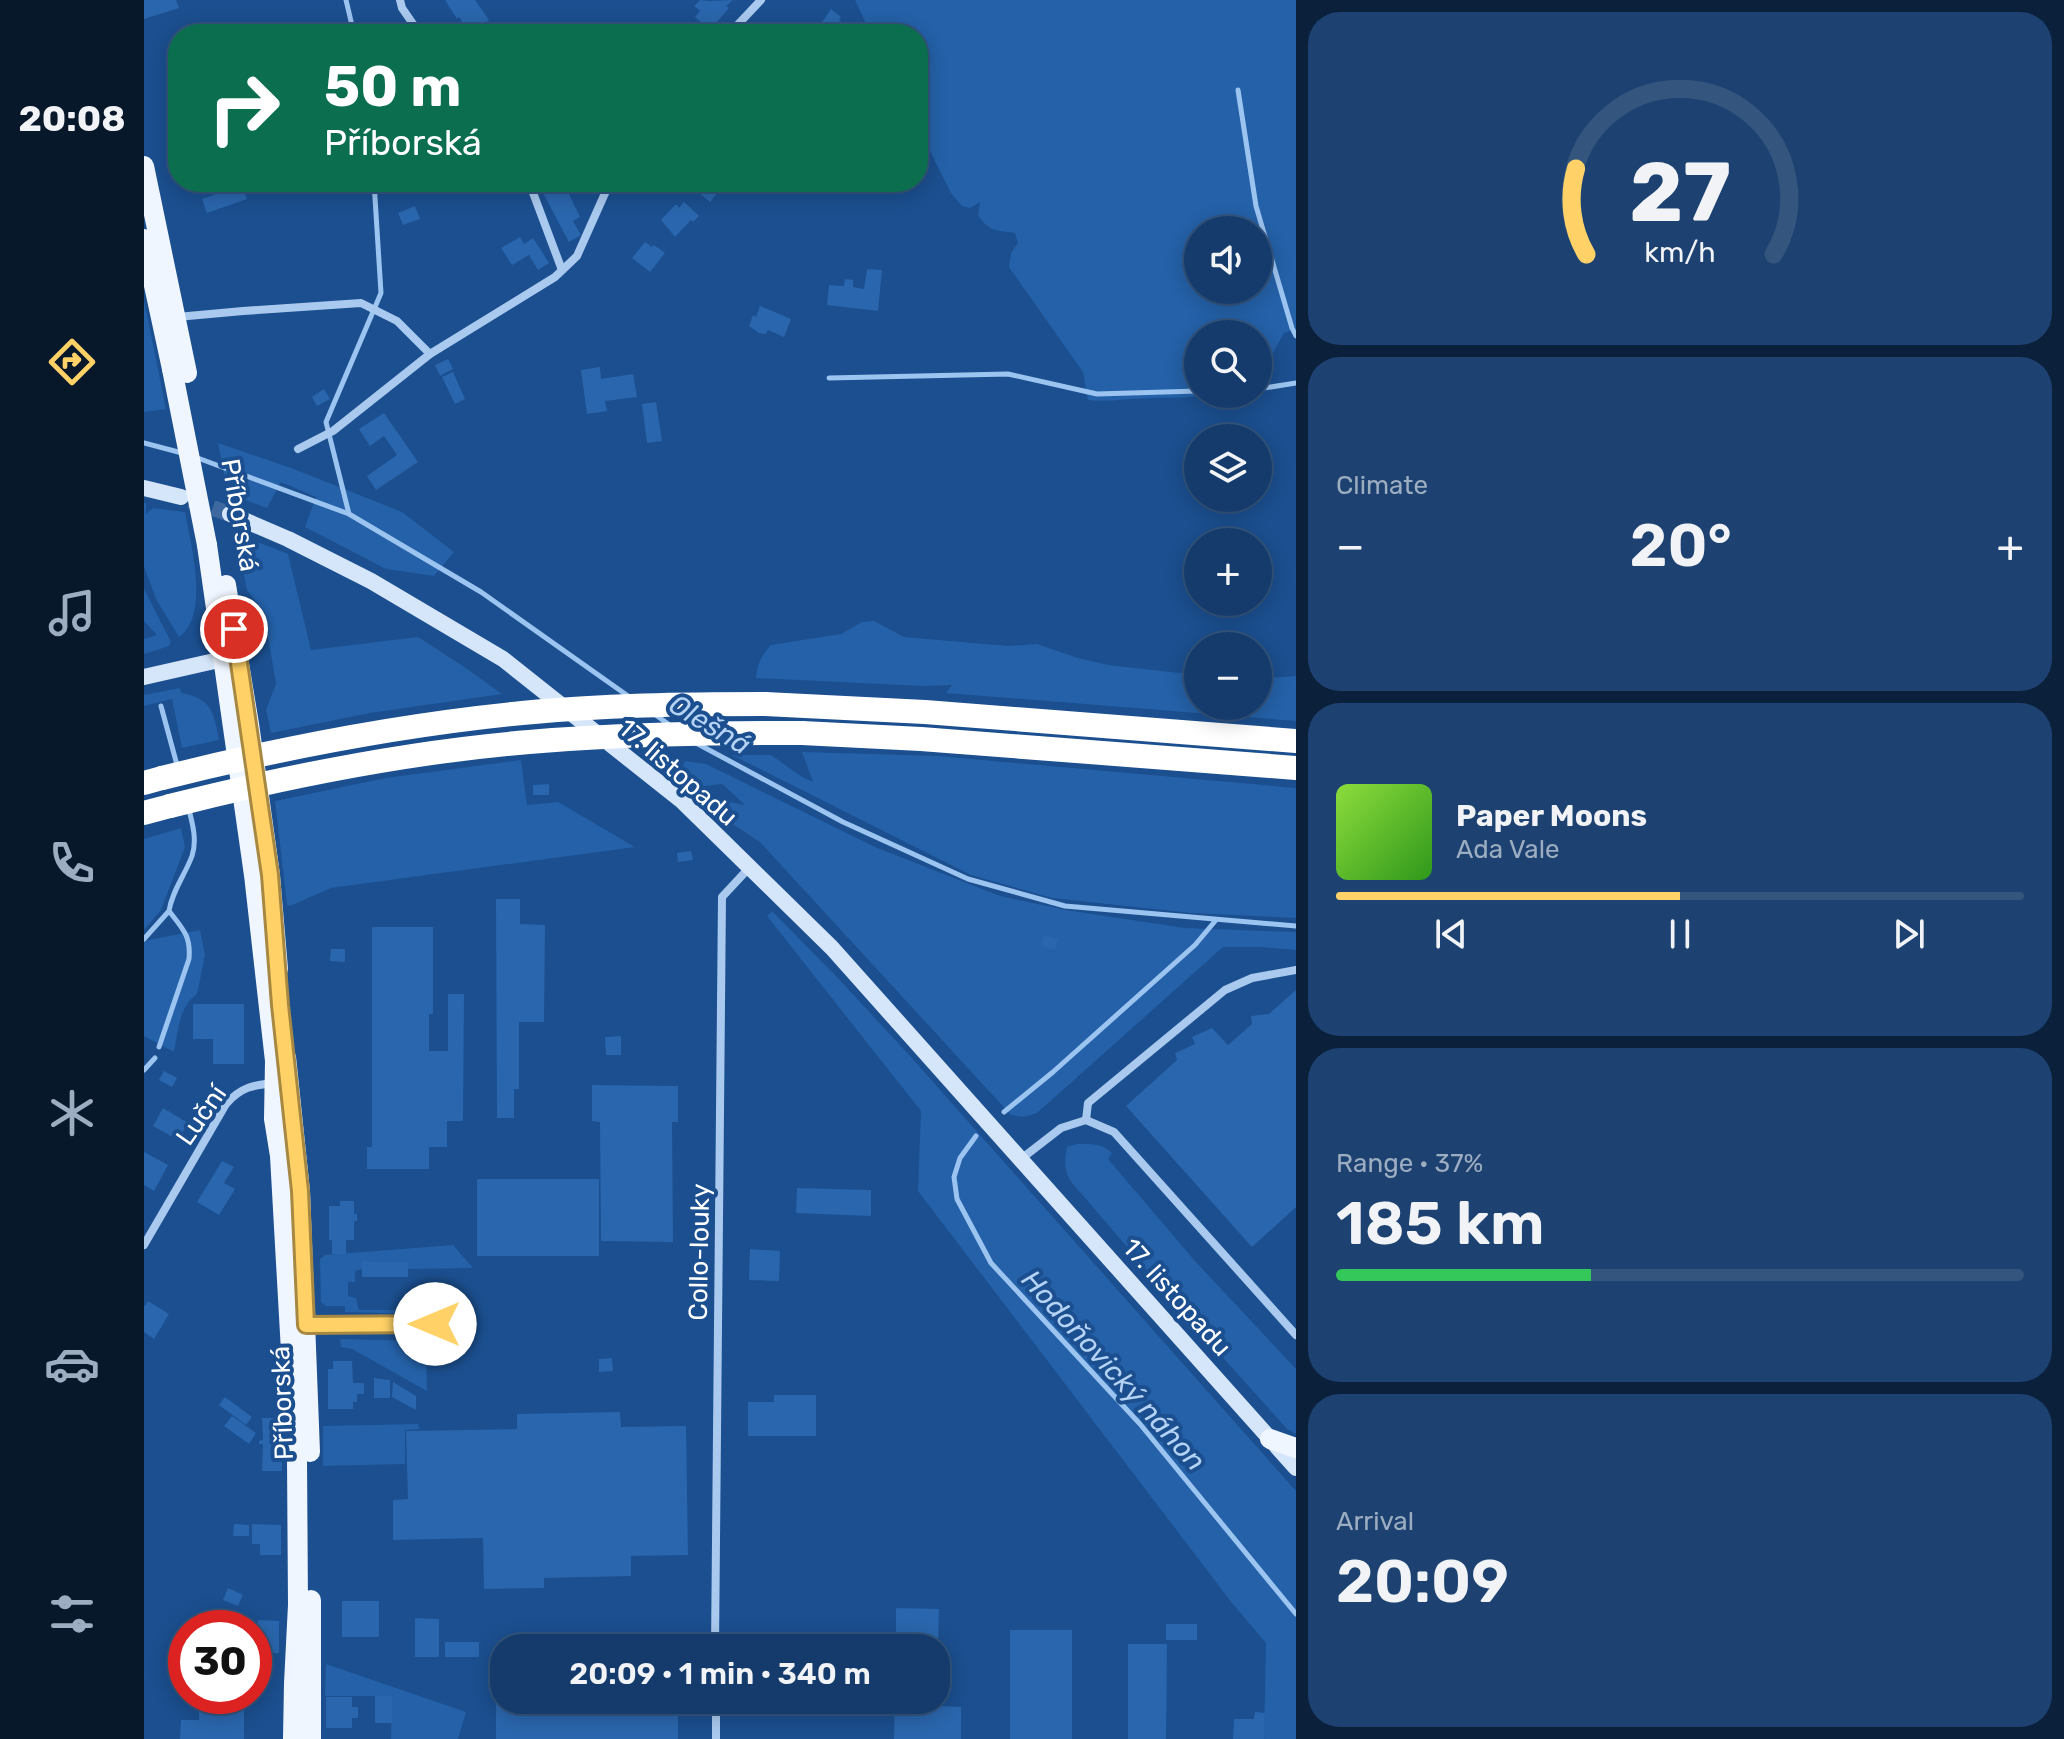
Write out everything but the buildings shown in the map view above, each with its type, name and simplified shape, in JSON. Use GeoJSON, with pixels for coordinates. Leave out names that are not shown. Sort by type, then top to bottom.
{"type":"FeatureCollection","features":[{"type":"Feature","properties":{"kind":"highway"},"geometry":{"type":"LineString","coordinates":[[153,781],[305,744],[451,721],[584,708],[689,704],[765,704],[925,712],[1296,741]]}},
{"type":"Feature","properties":{"kind":"highway"},"geometry":{"type":"LineString","coordinates":[[144,813],[311,773],[454,750],[556,739],[645,734],[802,733],[921,739],[1296,768]]}},
{"type":"Feature","properties":{"kind":"main road","name":"Příborská"},"geometry":{"type":"LineString","coordinates":[[144,166],[231,658],[275,1061],[281,1083],[274,1119],[310,1435],[311,1739]]}},
{"type":"Feature","properties":{"kind":"main road","name":"Příborská"},"geometry":{"type":"LineString","coordinates":[[144,239],[169,318]]}},
{"type":"Feature","properties":{"kind":"main road"},"geometry":{"type":"LineString","coordinates":[[144,488],[181,497]]}},
{"type":"Feature","properties":{"kind":"main road","name":"17. listopadu"},"geometry":{"type":"LineString","coordinates":[[230,514],[371,581],[503,659],[682,801],[832,948],[1296,1468]]}},
{"type":"Feature","properties":{"kind":"main road"},"geometry":{"type":"LineString","coordinates":[[144,677],[231,658]]}},
{"type":"Feature","properties":{"kind":"main road","name":"Příborská"},"geometry":{"type":"LineString","coordinates":[[293,1739],[298,1605],[298,1325]]}},
{"type":"Feature","properties":{"kind":"main road"},"geometry":{"type":"LineString","coordinates":[[1270,1439],[1296,1448]]}},
{"type":"Feature","properties":{"kind":"street"},"geometry":{"type":"LineString","coordinates":[[400,0],[413,24]]}},
{"type":"Feature","properties":{"kind":"street"},"geometry":{"type":"LineString","coordinates":[[738,24],[761,0]]}},
{"type":"Feature","properties":{"kind":"street"},"geometry":{"type":"LineString","coordinates":[[533,192],[562,270]]}},
{"type":"Feature","properties":{"kind":"street"},"geometry":{"type":"LineString","coordinates":[[298,449],[333,431],[430,354],[555,277],[577,256],[606,192]]}},
{"type":"Feature","properties":{"kind":"street"},"geometry":{"type":"LineString","coordinates":[[169,318],[361,303],[397,321],[430,354]]}},
{"type":"Feature","properties":{"kind":"street","name":"Collo-louky"},"geometry":{"type":"LineString","coordinates":[[715,1634],[722,897],[749,868]]}},
{"type":"Feature","properties":{"kind":"street"},"geometry":{"type":"LineString","coordinates":[[1086,1120],[1088,1103],[1225,990],[1252,978],[1296,970]]}},
{"type":"Feature","properties":{"kind":"street","name":"Luční"},"geometry":{"type":"LineString","coordinates":[[144,1245],[226,1104],[237,1092],[248,1087],[281,1083]]}},
{"type":"Feature","properties":{"kind":"street"},"geometry":{"type":"LineString","coordinates":[[1021,1159],[1061,1128],[1086,1120],[1114,1132],[1296,1335]]}},
{"type":"Feature","properties":{"kind":"street"},"geometry":{"type":"LineString","coordinates":[[298,1325],[435,1324]]}},
{"type":"Feature","properties":{"kind":"street"},"geometry":{"type":"LineString","coordinates":[[716,1714],[716,1739]]}},
{"type":"Feature","properties":{"kind":"shaded area"},"geometry":{"type":"Polygon","coordinates":[[[855,0],[1296,0],[1296,329],[1284,333],[1272,355],[1272,320],[1184,320],[1184,397],[1088,400],[1083,372],[1009,267],[1011,253],[1018,243],[1015,233],[986,225],[978,215],[980,202],[970,208],[962,206],[951,193],[928,147],[928,24],[866,24],[855,0]]]}},
{"type":"Feature","properties":{"kind":"shaded area"},"geometry":{"type":"Polygon","coordinates":[[[144,300],[166,409],[144,412],[144,300]]]}},
{"type":"Feature","properties":{"kind":"shaded area"},"geometry":{"type":"Polygon","coordinates":[[[218,443],[402,512],[454,552],[434,576],[386,569],[305,527],[316,497],[281,482],[267,508],[228,494],[218,443]]]}},
{"type":"Feature","properties":{"kind":"shaded area"},"geometry":{"type":"Polygon","coordinates":[[[144,503],[146,514],[153,508],[185,512],[194,560],[196,596],[194,612],[179,637],[156,599],[144,566],[144,503]]]}},
{"type":"Feature","properties":{"kind":"shaded area"},"geometry":{"type":"Polygon","coordinates":[[[235,533],[288,554],[311,650],[418,637],[502,694],[370,713],[271,733],[266,710],[276,684],[264,612],[247,590],[235,533]]]}},
{"type":"Feature","properties":{"kind":"shaded area"},"geometry":{"type":"Polygon","coordinates":[[[144,589],[171,642],[169,646],[144,654],[144,639],[157,635],[144,621],[144,589]]]}},
{"type":"Feature","properties":{"kind":"shaded area"},"geometry":{"type":"Polygon","coordinates":[[[874,621],[904,637],[1008,646],[1037,644],[1108,665],[1184,673],[1184,712],[946,693],[952,685],[756,678],[760,660],[771,645],[841,634],[862,622],[874,621]]]}},
{"type":"Feature","properties":{"kind":"shaded area"},"geometry":{"type":"Polygon","coordinates":[[[1296,676],[1296,721],[1272,719],[1272,678],[1296,676]]]}},
{"type":"Feature","properties":{"kind":"shaded area"},"geometry":{"type":"Polygon","coordinates":[[[180,688],[181,693],[199,699],[210,708],[219,740],[182,748],[172,699],[144,706],[144,695],[180,688]]]}},
{"type":"Feature","properties":{"kind":"shaded area"},"geometry":{"type":"Polygon","coordinates":[[[802,752],[938,756],[1296,788],[1296,918],[1191,913],[1052,898],[971,875],[732,755],[771,755],[813,782],[802,752]]]}},
{"type":"Feature","properties":{"kind":"shaded area"},"geometry":{"type":"Polygon","coordinates":[[[521,760],[527,805],[558,802],[635,847],[331,888],[287,905],[275,801],[386,778],[521,760]]]}},
{"type":"Feature","properties":{"kind":"shaded area"},"geometry":{"type":"Polygon","coordinates":[[[685,761],[706,764],[875,847],[1000,896],[1066,910],[1185,928],[1296,932],[1296,950],[1223,947],[1037,1113],[1024,1117],[1011,1115],[760,842],[714,812],[710,804],[716,799],[745,805],[722,784],[690,788],[680,772],[685,761]]]}},
{"type":"Feature","properties":{"kind":"shaded area"},"geometry":{"type":"Polygon","coordinates":[[[181,828],[185,847],[161,910],[144,930],[144,839],[181,828]]]}},
{"type":"Feature","properties":{"kind":"shaded area"},"geometry":{"type":"Polygon","coordinates":[[[772,911],[910,1056],[1296,1491],[1296,1739],[1264,1739],[1266,1643],[1232,1603],[918,1191],[921,1111],[767,916],[772,911]]]}},
{"type":"Feature","properties":{"kind":"shaded area"},"geometry":{"type":"Polygon","coordinates":[[[200,930],[205,955],[197,994],[183,1012],[174,1052],[144,1036],[144,941],[200,930]]]}},
{"type":"Feature","properties":{"kind":"shaded area"},"geometry":{"type":"Polygon","coordinates":[[[1077,1144],[1100,1146],[1112,1153],[1108,1159],[1195,1261],[1296,1369],[1296,1434],[1287,1429],[1208,1341],[1073,1184],[1066,1171],[1065,1157],[1067,1147],[1077,1144]]]}},
{"type":"Feature","properties":{"kind":"shaded area"},"geometry":{"type":"Polygon","coordinates":[[[453,1245],[473,1268],[408,1269],[408,1262],[363,1261],[362,1269],[355,1271],[355,1282],[348,1282],[348,1296],[356,1298],[359,1310],[416,1310],[418,1297],[427,1302],[417,1314],[345,1312],[345,1306],[326,1306],[321,1302],[320,1259],[325,1255],[453,1245]]]}},
{"type":"Feature","properties":{"kind":"shaded area"},"geometry":{"type":"Polygon","coordinates":[[[340,1339],[417,1341],[426,1350],[427,1391],[352,1349],[341,1347],[340,1339]]]}},
{"type":"Feature","properties":{"kind":"shaded area"},"geometry":{"type":"Polygon","coordinates":[[[418,1424],[419,1429],[405,1430],[405,1464],[323,1466],[323,1426],[418,1424]]]}},
{"type":"Feature","properties":{"kind":"shaded area"},"geometry":{"type":"Polygon","coordinates":[[[326,1664],[466,1712],[458,1739],[391,1739],[392,1696],[325,1696],[326,1664]]]}},
{"type":"Feature","properties":{"kind":"waterway"},"geometry":{"type":"LineString","coordinates":[[346,0],[352,24]]}},
{"type":"Feature","properties":{"kind":"waterway"},"geometry":{"type":"LineString","coordinates":[[1238,90],[1256,206],[1296,336]]}},
{"type":"Feature","properties":{"kind":"waterway"},"geometry":{"type":"LineString","coordinates":[[349,514],[326,422],[381,293],[375,192]]}},
{"type":"Feature","properties":{"kind":"waterway"},"geometry":{"type":"LineString","coordinates":[[829,378],[1008,374],[1097,394],[1184,391]]}},
{"type":"Feature","properties":{"kind":"waterway"},"geometry":{"type":"LineString","coordinates":[[1272,387],[1296,383]]}},
{"type":"Feature","properties":{"kind":"waterway","name":"Olešná"},"geometry":{"type":"LineString","coordinates":[[144,443],[182,453]]}},
{"type":"Feature","properties":{"kind":"waterway","name":"Olešná"},"geometry":{"type":"LineString","coordinates":[[195,457],[349,514],[481,592],[628,696]]}},
{"type":"Feature","properties":{"kind":"waterway"},"geometry":{"type":"LineString","coordinates":[[161,706],[177,765]]}},
{"type":"Feature","properties":{"kind":"waterway","name":"Olešná"},"geometry":{"type":"LineString","coordinates":[[653,713],[671,726]]}},
{"type":"Feature","properties":{"kind":"waterway","name":"Olešná"},"geometry":{"type":"LineString","coordinates":[[696,743],[843,822],[968,879],[1065,906],[1296,926]]}},
{"type":"Feature","properties":{"kind":"waterway"},"geometry":{"type":"LineString","coordinates":[[159,1047],[189,959],[187,938],[169,911],[193,850],[194,833],[189,810]]}},
{"type":"Feature","properties":{"kind":"waterway"},"geometry":{"type":"LineString","coordinates":[[144,939],[169,911]]}},
{"type":"Feature","properties":{"kind":"waterway","name":"Hodoňovický náhon"},"geometry":{"type":"LineString","coordinates":[[1004,1112],[1195,945],[1216,920]]}},
{"type":"Feature","properties":{"kind":"waterway"},"geometry":{"type":"LineString","coordinates":[[144,1070],[155,1058]]}},
{"type":"Feature","properties":{"kind":"waterway","name":"Hodoňovický náhon"},"geometry":{"type":"LineString","coordinates":[[976,1136],[960,1158],[954,1177],[957,1199],[991,1263],[1140,1424],[1296,1614]]}},
{"type":"Feature","properties":{"kind":"tunnel"},"geometry":{"type":"LineString","coordinates":[[190,500],[230,514]]}},
{"type":"Feature","properties":{"kind":"route"},"geometry":{"type":"LineString","coordinates":[[234,629],[270,875],[300,1191],[306,1325],[435,1324]]}}]}
